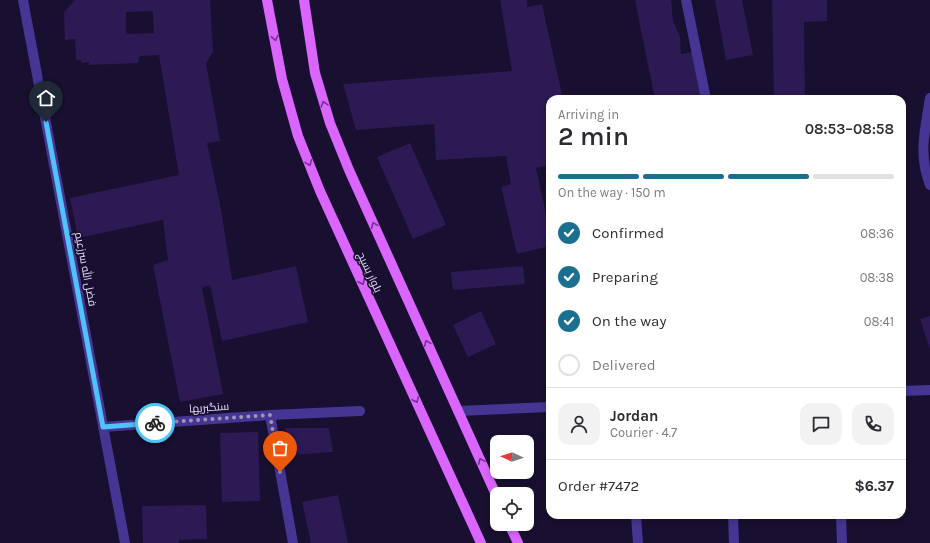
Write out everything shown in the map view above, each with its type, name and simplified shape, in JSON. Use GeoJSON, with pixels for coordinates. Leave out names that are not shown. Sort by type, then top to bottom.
{"type":"FeatureCollection","features":[{"type":"Feature","properties":{"kind":"main road","name":"بلوار بسیج"},"geometry":{"type":"LineString","coordinates":[[267,0],[282,79],[298,136],[320,191],[481,543]]}},
{"type":"Feature","properties":{"kind":"main road","name":"بلوار بسیج"},"geometry":{"type":"LineString","coordinates":[[304,0],[315,73],[330,123],[349,170],[492,487]]}},
{"type":"Feature","properties":{"kind":"main road"},"geometry":{"type":"LineString","coordinates":[[512,531],[518,543]]}},
{"type":"Feature","properties":{"kind":"street","name":"فضل الله سرزعیم"},"geometry":{"type":"LineString","coordinates":[[23,0],[125,543]]}},
{"type":"Feature","properties":{"kind":"street"},"geometry":{"type":"LineString","coordinates":[[686,0],[705,95]]}},
{"type":"Feature","properties":{"kind":"street"},"geometry":{"type":"LineString","coordinates":[[930,98],[922,147],[924,166],[930,185]]}},
{"type":"Feature","properties":{"kind":"street"},"geometry":{"type":"LineString","coordinates":[[906,392],[930,390]]}},
{"type":"Feature","properties":{"kind":"street"},"geometry":{"type":"LineString","coordinates":[[458,411],[546,407]]}},
{"type":"Feature","properties":{"kind":"street","name":"سنگبریها"},"geometry":{"type":"LineString","coordinates":[[103,427],[270,415],[360,411]]}},
{"type":"Feature","properties":{"kind":"street"},"geometry":{"type":"LineString","coordinates":[[270,415],[293,543]]}},
{"type":"Feature","properties":{"kind":"street"},"geometry":{"type":"LineString","coordinates":[[636,519],[638,543]]}},
{"type":"Feature","properties":{"kind":"street"},"geometry":{"type":"LineString","coordinates":[[733,519],[734,543]]}},
{"type":"Feature","properties":{"kind":"street"},"geometry":{"type":"LineString","coordinates":[[841,519],[842,543]]}},
{"type":"Feature","properties":{"kind":"building"},"geometry":{"type":"Polygon","coordinates":[[[75,0],[210,0],[213,52],[206,63],[220,141],[207,143],[221,209],[232,280],[296,266],[308,322],[222,341],[210,285],[202,288],[223,394],[180,402],[153,265],[168,260],[163,220],[78,238],[70,198],[179,175],[159,55],[140,56],[138,63],[89,65],[89,62],[81,63],[81,60],[76,60],[75,39],[65,40],[64,12],[75,0]],[[153,11],[126,12],[126,34],[154,33],[153,11]]]}},
{"type":"Feature","properties":{"kind":"building"},"geometry":{"type":"Polygon","coordinates":[[[500,0],[527,0],[527,7],[542,4],[562,95],[546,95],[546,166],[536,168],[546,214],[546,247],[517,254],[501,187],[511,184],[506,156],[436,160],[434,124],[356,130],[343,84],[512,71],[500,0]]]}},
{"type":"Feature","properties":{"kind":"building"},"geometry":{"type":"Polygon","coordinates":[[[635,0],[671,0],[673,21],[680,37],[681,54],[694,52],[702,95],[654,95],[635,0]]]}},
{"type":"Feature","properties":{"kind":"building"},"geometry":{"type":"Polygon","coordinates":[[[715,0],[742,0],[753,55],[726,60],[715,0]]]}},
{"type":"Feature","properties":{"kind":"building"},"geometry":{"type":"Polygon","coordinates":[[[772,0],[827,0],[827,21],[804,22],[805,95],[774,95],[772,0]]]}},
{"type":"Feature","properties":{"kind":"building"},"geometry":{"type":"Polygon","coordinates":[[[410,143],[446,225],[413,239],[377,157],[410,143]]]}},
{"type":"Feature","properties":{"kind":"building"},"geometry":{"type":"Polygon","coordinates":[[[523,266],[525,284],[453,290],[451,272],[523,266]]]}},
{"type":"Feature","properties":{"kind":"building"},"geometry":{"type":"Polygon","coordinates":[[[481,311],[496,344],[468,357],[453,325],[481,311]]]}},
{"type":"Feature","properties":{"kind":"building"},"geometry":{"type":"Polygon","coordinates":[[[930,316],[930,349],[920,319],[930,316]]]}},
{"type":"Feature","properties":{"kind":"building"},"geometry":{"type":"Polygon","coordinates":[[[285,428],[329,428],[333,452],[291,455],[285,428]]]}},
{"type":"Feature","properties":{"kind":"building"},"geometry":{"type":"Polygon","coordinates":[[[258,432],[260,501],[222,502],[220,433],[258,432]]]}},
{"type":"Feature","properties":{"kind":"building"},"geometry":{"type":"Polygon","coordinates":[[[338,495],[348,543],[311,543],[302,502],[338,495]]]}},
{"type":"Feature","properties":{"kind":"building"},"geometry":{"type":"Polygon","coordinates":[[[206,505],[207,539],[179,540],[179,543],[143,543],[142,506],[206,505]]]}},
{"type":"Feature","properties":{"kind":"way so far"},"geometry":{"type":"LineString","coordinates":[[155,423],[270,415],[280,472]]}},
{"type":"Feature","properties":{"kind":"route"},"geometry":{"type":"LineString","coordinates":[[46,122],[103,427],[155,423]]}}]}
